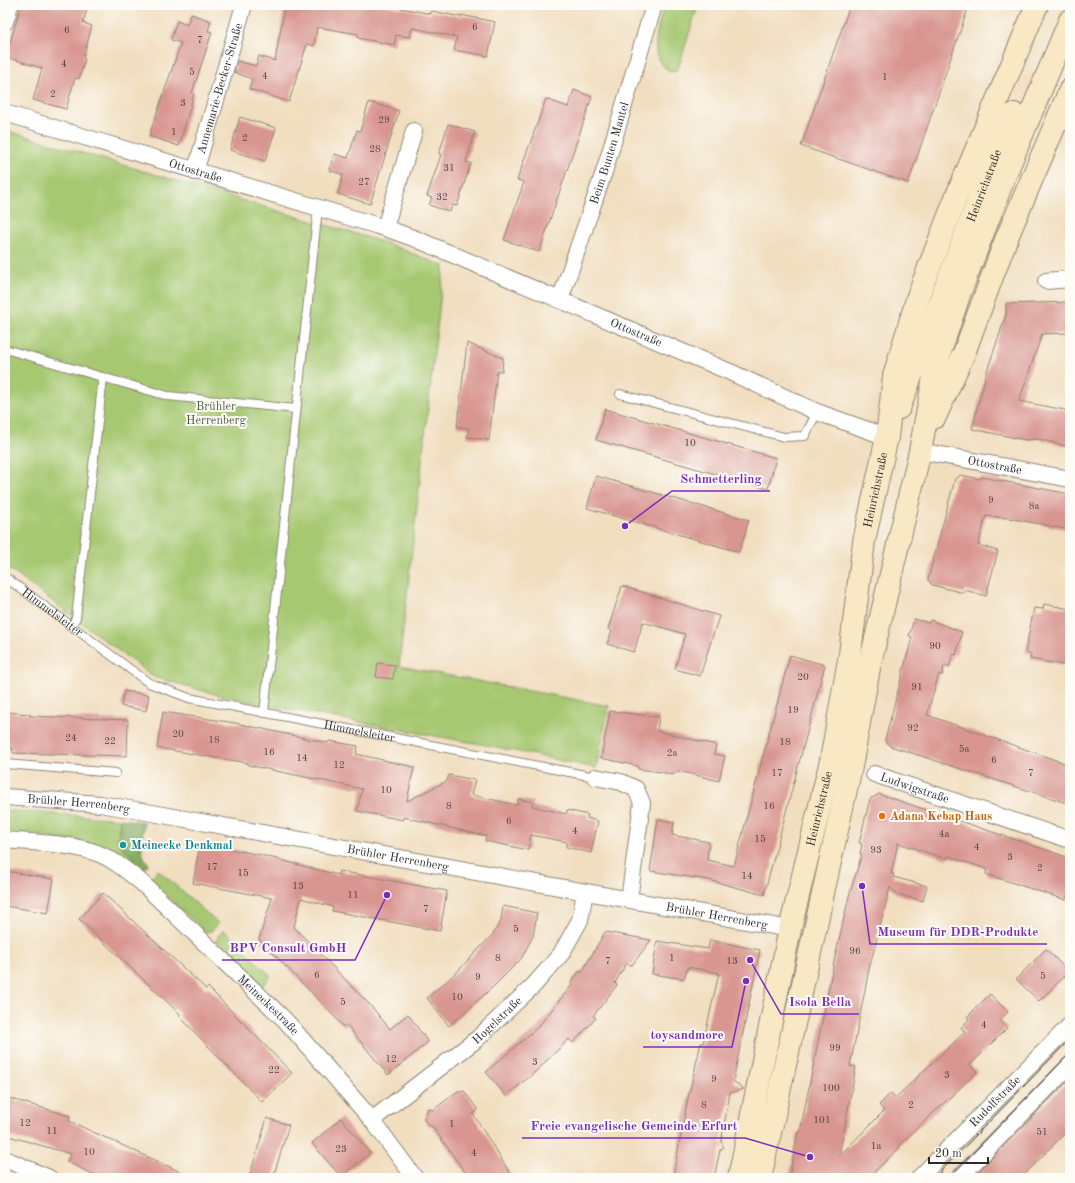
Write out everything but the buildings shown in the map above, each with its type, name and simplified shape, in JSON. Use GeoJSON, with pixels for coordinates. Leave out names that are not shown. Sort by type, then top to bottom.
{"type":"FeatureCollection","features":[{"type":"Feature","properties":{"kind":"main road","name":"Heinrichstraße"},"geometry":{"type":"LineString","coordinates":[[739,1178],[790,929],[831,760],[850,654],[864,541],[887,437],[894,376],[918,296],[955,200],[1037,5]]}},
{"type":"Feature","properties":{"kind":"main road","name":"Heinrichstraße"},"geometry":{"type":"LineString","coordinates":[[887,437],[997,152],[1063,5]]}},
{"type":"Feature","properties":{"kind":"main road","name":"Heinrichstraße"},"geometry":{"type":"LineString","coordinates":[[760,1178],[851,767],[870,668],[920,451],[937,361],[960,292],[1006,173],[1070,20]]}},
{"type":"Feature","properties":{"kind":"main road"},"geometry":{"type":"LineString","coordinates":[[1063,124],[1070,90]]}},
{"type":"Feature","properties":{"kind":"main road","name":"Heinrichstraße"},"geometry":{"type":"LineString","coordinates":[[920,451],[964,353],[1005,242],[1063,124]]}},
{"type":"Feature","properties":{"kind":"street"},"geometry":{"type":"LineString","coordinates":[[5,22],[10,5]]}},
{"type":"Feature","properties":{"kind":"street","name":"Annemarie-Becker-Straße"},"geometry":{"type":"LineString","coordinates":[[195,172],[244,5]]}},
{"type":"Feature","properties":{"kind":"street","name":"Beim Bunten Mantel"},"geometry":{"type":"LineString","coordinates":[[560,300],[604,172],[654,5]]}},
{"type":"Feature","properties":{"kind":"street","name":"Ottostraße"},"geometry":{"type":"LineString","coordinates":[[5,113],[195,172],[385,228],[416,239],[730,372],[817,412],[887,437]]}},
{"type":"Feature","properties":{"kind":"street"},"geometry":{"type":"LineString","coordinates":[[385,228],[414,131]]}},
{"type":"Feature","properties":{"kind":"street"},"geometry":{"type":"LineString","coordinates":[[1046,281],[1070,279]]}},
{"type":"Feature","properties":{"kind":"street","name":"Ottostraße"},"geometry":{"type":"LineString","coordinates":[[920,451],[1070,479]]}},
{"type":"Feature","properties":{"kind":"street","name":"Ludwigstraße"},"geometry":{"type":"LineString","coordinates":[[874,774],[1070,840]]}},
{"type":"Feature","properties":{"kind":"street","name":"Himmelsleiter"},"geometry":{"type":"LineString","coordinates":[[595,777],[621,782],[636,789],[642,803],[629,900]]}},
{"type":"Feature","properties":{"kind":"street","name":"Brühler Herrenberg"},"geometry":{"type":"LineString","coordinates":[[5,797],[100,804],[790,929]]}},
{"type":"Feature","properties":{"kind":"street","name":"Meineckestraße"},"geometry":{"type":"LineString","coordinates":[[5,840],[71,848],[97,853],[118,864],[140,882],[286,1021],[372,1120],[415,1178]]}},
{"type":"Feature","properties":{"kind":"street","name":"Hogelstraße"},"geometry":{"type":"LineString","coordinates":[[372,1120],[477,1039],[534,985],[561,954],[580,920],[585,892]]}},
{"type":"Feature","properties":{"kind":"street","name":"Rudolfstraße"},"geometry":{"type":"LineString","coordinates":[[919,1178],[1070,1025]]}},
{"type":"Feature","properties":{"kind":"street"},"geometry":{"type":"LineString","coordinates":[[959,1178],[1070,1065]]}},
{"type":"Feature","properties":{"kind":"street"},"geometry":{"type":"LineString","coordinates":[[5,1159],[49,1178]]}},
{"type":"Feature","properties":{"kind":"lane"},"geometry":{"type":"LineString","coordinates":[[264,713],[318,208]]}},
{"type":"Feature","properties":{"kind":"lane"},"geometry":{"type":"LineString","coordinates":[[5,349],[168,396],[296,409]]}},
{"type":"Feature","properties":{"kind":"lane"},"geometry":{"type":"LineString","coordinates":[[71,626],[76,618],[103,377]]}},
{"type":"Feature","properties":{"kind":"lane"},"geometry":{"type":"LineString","coordinates":[[620,394],[784,437],[805,436],[817,412]]}},
{"type":"Feature","properties":{"kind":"lane","name":"Himmelsleiter"},"geometry":{"type":"LineString","coordinates":[[5,577],[149,683],[189,698],[595,777]]}},
{"type":"Feature","properties":{"kind":"lane"},"geometry":{"type":"LineString","coordinates":[[5,764],[116,773]]}},
{"type":"Feature","properties":{"kind":"green space"},"geometry":{"type":"Polygon","coordinates":[[[664,5],[698,5],[678,69],[674,72],[665,68],[659,61],[656,53],[657,33],[664,5]]]}},
{"type":"Feature","properties":{"kind":"green space","name":"Brühler Herrenberg"},"geometry":{"type":"Polygon","coordinates":[[[5,130],[386,243],[444,266],[399,666],[609,706],[596,768],[491,746],[265,705],[222,696],[154,677],[5,566],[5,130]]]}},
{"type":"Feature","properties":{"kind":"green space"},"geometry":{"type":"Polygon","coordinates":[[[5,810],[120,819],[118,843],[145,868],[141,872],[53,838],[5,831],[5,810]]]}},
{"type":"Feature","properties":{"kind":"green space"},"geometry":{"type":"Polygon","coordinates":[[[120,819],[144,822],[142,849],[145,859],[149,864],[145,868],[118,843],[120,819]]]}},
{"type":"Feature","properties":{"kind":"green space"},"geometry":{"type":"Polygon","coordinates":[[[158,870],[218,923],[211,931],[206,932],[149,880],[158,870]]]}},
{"type":"Feature","properties":{"kind":"green space"},"geometry":{"type":"Polygon","coordinates":[[[224,930],[271,976],[262,986],[217,941],[218,936],[224,930]]]}},
{"type":"Feature","properties":{"kind":"tram line"},"geometry":{"type":"LineString","coordinates":[[934,1178],[1070,1039]]}},
{"type":"Feature","properties":{"kind":"tram line"},"geometry":{"type":"LineString","coordinates":[[949,1178],[1070,1053]]}},
{"type":"Feature","properties":{"kind":"place","name":"Schmetterling"},"geometry":{"type":"Point","coordinates":[625,526]}},
{"type":"Feature","properties":{"kind":"place","name":"Adana Kebap Haus"},"geometry":{"type":"Point","coordinates":[882,816]}},
{"type":"Feature","properties":{"kind":"place","name":"Meinecke Denkmal"},"geometry":{"type":"Point","coordinates":[123,845]}},
{"type":"Feature","properties":{"kind":"place","name":"Museum für DDR-Produkte"},"geometry":{"type":"Point","coordinates":[862,886]}},
{"type":"Feature","properties":{"kind":"place","name":"BPV Consult GmbH"},"geometry":{"type":"Point","coordinates":[387,895]}},
{"type":"Feature","properties":{"kind":"place","name":"Isola Bella"},"geometry":{"type":"Point","coordinates":[750,960]}},
{"type":"Feature","properties":{"kind":"place","name":"toysandmore"},"geometry":{"type":"Point","coordinates":[746,981]}},
{"type":"Feature","properties":{"kind":"place","name":"Freie evangelische Gemeinde Erfurt"},"geometry":{"type":"Point","coordinates":[810,1157]}}]}
